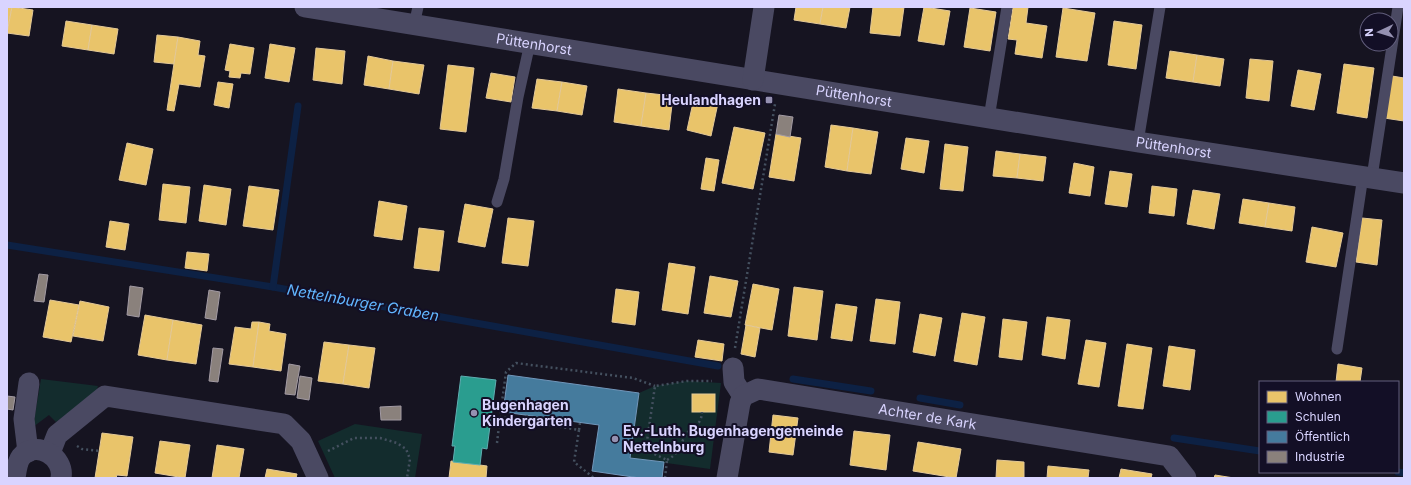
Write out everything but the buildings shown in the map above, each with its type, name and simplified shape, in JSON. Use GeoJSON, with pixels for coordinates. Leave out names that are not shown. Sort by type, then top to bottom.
{"type":"FeatureCollection","features":[{"type":"Feature","properties":{"kind":"street","name":"Püttenhorst"},"geometry":{"type":"LineString","coordinates":[[305,7],[416,16],[530,43],[1138,142],[1404,183]]}},
{"type":"Feature","properties":{"kind":"street"},"geometry":{"type":"LineString","coordinates":[[753,80],[764,7]]}},
{"type":"Feature","properties":{"kind":"street"},"geometry":{"type":"LineString","coordinates":[[727,478],[740,403],[737,382]]}},
{"type":"Feature","properties":{"kind":"street","name":"Achter de Kark"},"geometry":{"type":"LineString","coordinates":[[737,382],[758,389],[1169,456],[1186,478]]}},
{"type":"Feature","properties":{"kind":"street"},"geometry":{"type":"LineString","coordinates":[[28,452],[24,420],[29,383]]}},
{"type":"Feature","properties":{"kind":"street"},"geometry":{"type":"LineString","coordinates":[[50,453],[57,435],[105,396],[284,424],[301,441],[314,469]]}},
{"type":"Feature","properties":{"kind":"street"},"geometry":{"type":"LineString","coordinates":[[15,478],[20,457],[28,452],[39,450],[50,453],[57,461],[61,468],[61,478]]}},
{"type":"Feature","properties":{"kind":"lane"},"geometry":{"type":"LineString","coordinates":[[989,118],[1007,7]]}},
{"type":"Feature","properties":{"kind":"lane"},"geometry":{"type":"LineString","coordinates":[[1138,142],[1160,7]]}},
{"type":"Feature","properties":{"kind":"lane"},"geometry":{"type":"LineString","coordinates":[[1337,349],[1398,7]]}},
{"type":"Feature","properties":{"kind":"lane"},"geometry":{"type":"LineString","coordinates":[[498,202],[504,179],[518,97],[530,43]]}},
{"type":"Feature","properties":{"kind":"path"},"geometry":{"type":"LineString","coordinates":[[497,443],[506,372],[516,363],[633,378],[655,386],[688,381],[737,382],[778,84]]}},
{"type":"Feature","properties":{"kind":"path"},"geometry":{"type":"LineString","coordinates":[[655,386],[647,441],[652,453],[667,460]]}},
{"type":"Feature","properties":{"kind":"path"},"geometry":{"type":"LineString","coordinates":[[665,478],[667,460],[679,450],[688,433],[699,423],[702,418],[702,412]]}},
{"type":"Feature","properties":{"kind":"path"},"geometry":{"type":"LineString","coordinates":[[526,421],[527,415]]}},
{"type":"Feature","properties":{"kind":"path"},"geometry":{"type":"LineString","coordinates":[[500,417],[579,430]]}},
{"type":"Feature","properties":{"kind":"path"},"geometry":{"type":"LineString","coordinates":[[580,423],[574,462],[594,478]]}},
{"type":"Feature","properties":{"kind":"path"},"geometry":{"type":"LineString","coordinates":[[314,469],[354,438],[380,438],[397,443],[406,449],[410,459],[406,478]]}},
{"type":"Feature","properties":{"kind":"green space"},"geometry":{"type":"Polygon","coordinates":[[[41,379],[98,386],[95,395],[56,422],[49,415],[33,427],[41,379]]]}},
{"type":"Feature","properties":{"kind":"green space"},"geometry":{"type":"Polygon","coordinates":[[[687,381],[721,383],[710,469],[630,458],[639,393],[655,386],[687,381]]]}},
{"type":"Feature","properties":{"kind":"green space"},"geometry":{"type":"Polygon","coordinates":[[[355,424],[422,434],[415,478],[335,478],[318,441],[355,424]]]}},
{"type":"Feature","properties":{"kind":"waterway"},"geometry":{"type":"LineString","coordinates":[[273,287],[298,106]]}},
{"type":"Feature","properties":{"kind":"waterway","name":"Nettelnburger Graben"},"geometry":{"type":"LineString","coordinates":[[7,245],[273,287],[718,366]]}},
{"type":"Feature","properties":{"kind":"waterway"},"geometry":{"type":"LineString","coordinates":[[793,379],[871,391]]}},
{"type":"Feature","properties":{"kind":"waterway"},"geometry":{"type":"LineString","coordinates":[[920,398],[960,405]]}},
{"type":"Feature","properties":{"kind":"waterway"},"geometry":{"type":"LineString","coordinates":[[1174,438],[1259,451]]}},
{"type":"Feature","properties":{"kind":"waterway"},"geometry":{"type":"LineString","coordinates":[[1399,472],[1404,473]]}},
{"type":"Feature","properties":{"kind":"place","name":"Heulandhagen"},"geometry":{"type":"Point","coordinates":[769,100]}},
{"type":"Feature","properties":{"kind":"place","name":"Bugenhagen Kindergarten"},"geometry":{"type":"Point","coordinates":[474,413]}},
{"type":"Feature","properties":{"kind":"place","name":"Ev.-Luth. Bugenhagengemeinde Nettelnburg"},"geometry":{"type":"Point","coordinates":[615,439]}}]}
